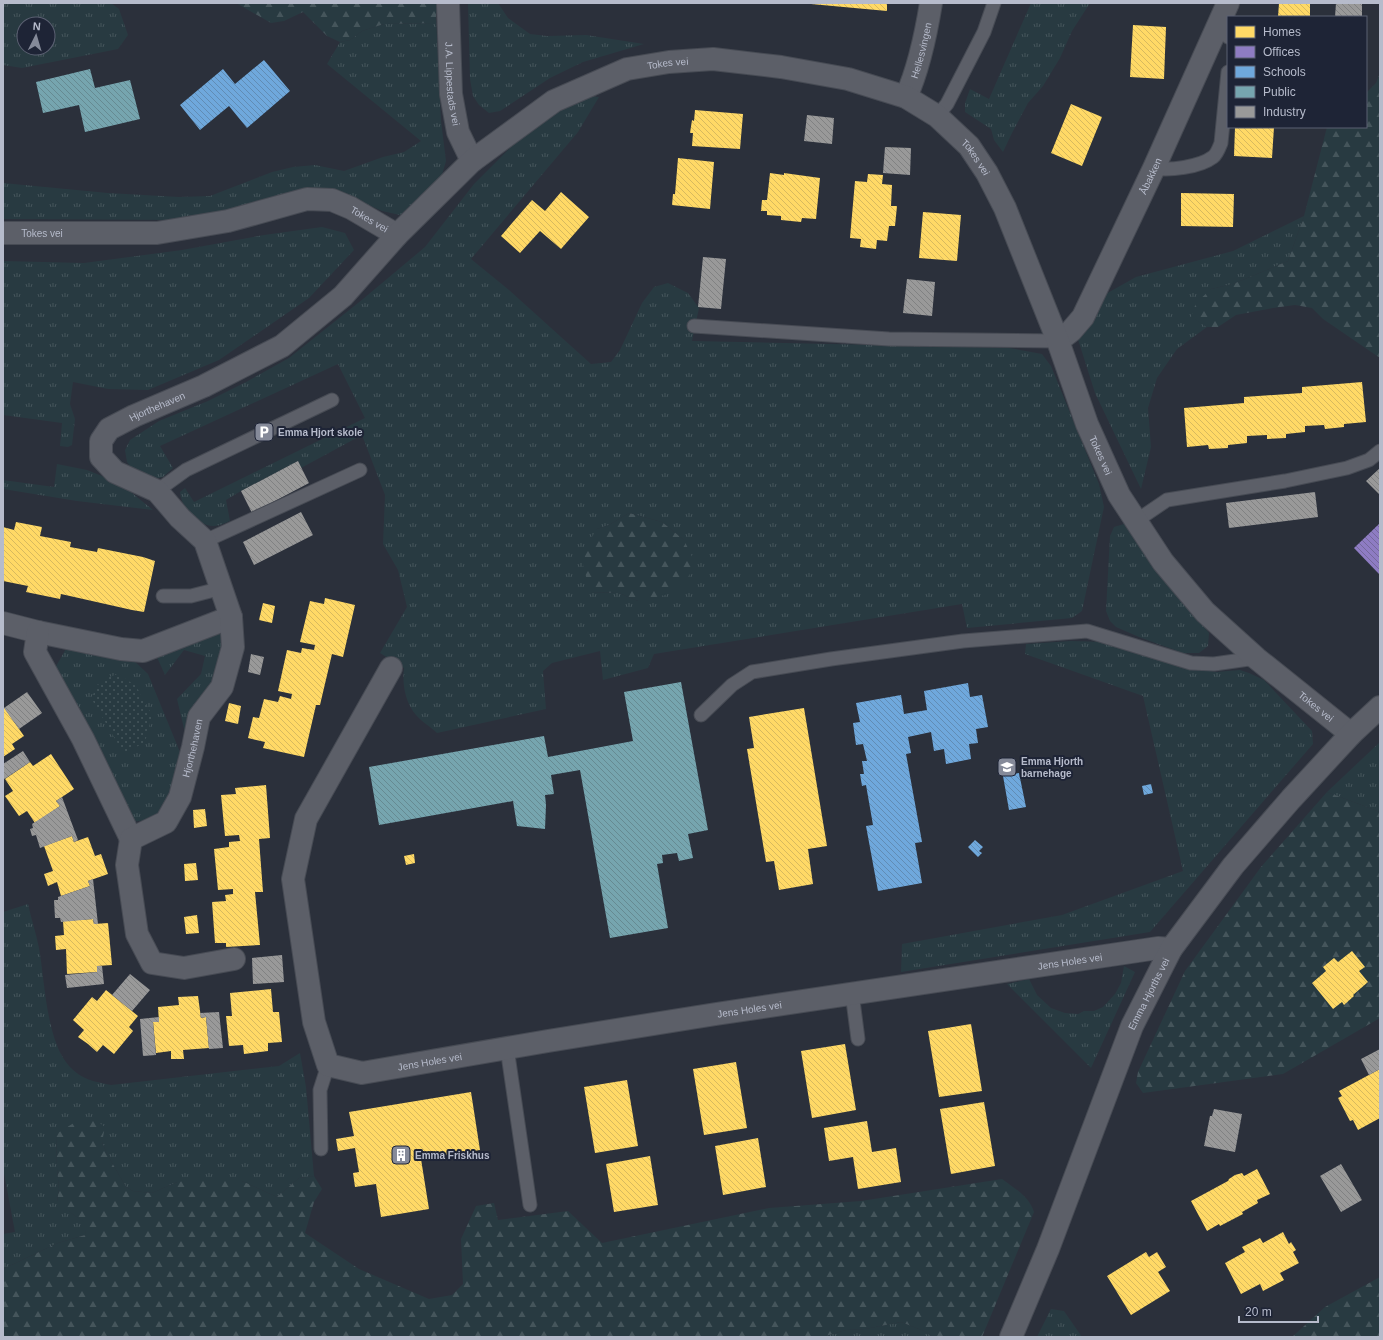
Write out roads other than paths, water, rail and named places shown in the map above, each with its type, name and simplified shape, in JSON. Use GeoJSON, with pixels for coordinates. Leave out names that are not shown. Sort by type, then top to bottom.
{"type":"FeatureCollection","features":[{"type":"Feature","properties":{"kind":"street","name":"J.A. Lippestads vei"},"geometry":{"type":"LineString","coordinates":[[448,3],[451,94],[458,132],[472,161]]}},
{"type":"Feature","properties":{"kind":"street","name":"Hellesvingen"},"geometry":{"type":"LineString","coordinates":[[906,97],[913,82],[932,3]]}},
{"type":"Feature","properties":{"kind":"street","name":"Åbakken"},"geometry":{"type":"LineString","coordinates":[[1058,341],[1071,331],[1083,317],[1154,168],[1226,9]]}},
{"type":"Feature","properties":{"kind":"street","name":"Tokes vei"},"geometry":{"type":"LineString","coordinates":[[3,233],[157,233],[228,221],[307,199],[332,200],[351,208],[397,236],[472,161],[554,101],[627,69],[669,62],[713,59],[781,67],[848,79],[906,97],[937,116],[969,146],[987,173],[1005,208],[1058,341],[1087,424],[1119,495],[1163,562],[1205,612],[1256,658],[1351,734]]}},
{"type":"Feature","properties":{"kind":"street","name":"Hjorthehaven"},"geometry":{"type":"LineString","coordinates":[[131,839],[166,822],[180,797],[199,717],[222,687],[232,647],[231,616],[205,541],[180,518],[157,491],[115,472],[101,457],[101,441],[108,429],[134,416],[204,386],[282,346],[343,296],[397,236]]}},
{"type":"Feature","properties":{"kind":"street"},"geometry":{"type":"LineString","coordinates":[[3,623],[38,632],[121,649],[143,651],[231,616]]}},
{"type":"Feature","properties":{"kind":"street"},"geometry":{"type":"LineString","coordinates":[[38,632],[35,652],[83,739],[131,839],[127,865],[137,934],[152,963],[184,968],[234,959]]}},
{"type":"Feature","properties":{"kind":"street"},"geometry":{"type":"LineString","coordinates":[[328,1065],[314,1022],[293,879],[306,819],[391,668]]}},
{"type":"Feature","properties":{"kind":"street","name":"Emma Hjorths vei"},"geometry":{"type":"LineString","coordinates":[[1011,1337],[1048,1249],[1132,1026],[1171,949],[1233,866],[1291,799],[1351,734],[1380,707]]}},
{"type":"Feature","properties":{"kind":"street","name":"Jens Holes vei"},"geometry":{"type":"LineString","coordinates":[[328,1065],[362,1073],[507,1048],[852,993],[1158,948],[1171,949]]}},
{"type":"Feature","properties":{"kind":"lane"},"geometry":{"type":"LineString","coordinates":[[937,116],[947,104],[984,32],[994,3]]}},
{"type":"Feature","properties":{"kind":"lane"},"geometry":{"type":"LineString","coordinates":[[1226,9],[1227,23]]}},
{"type":"Feature","properties":{"kind":"lane"},"geometry":{"type":"LineString","coordinates":[[1154,168],[1165,170],[1202,163],[1213,158],[1221,143],[1227,82]]}},
{"type":"Feature","properties":{"kind":"lane"},"geometry":{"type":"LineString","coordinates":[[694,326],[889,339],[1058,341]]}},
{"type":"Feature","properties":{"kind":"lane"},"geometry":{"type":"LineString","coordinates":[[157,491],[186,470],[332,400]]}},
{"type":"Feature","properties":{"kind":"lane"},"geometry":{"type":"LineString","coordinates":[[1136,521],[1167,500],[1285,481],[1347,468],[1369,460],[1380,451]]}},
{"type":"Feature","properties":{"kind":"lane"},"geometry":{"type":"LineString","coordinates":[[205,541],[360,470]]}},
{"type":"Feature","properties":{"kind":"lane"},"geometry":{"type":"LineString","coordinates":[[163,596],[191,596],[222,588]]}},
{"type":"Feature","properties":{"kind":"lane"},"geometry":{"type":"LineString","coordinates":[[701,715],[732,684],[752,672],[831,659],[963,641],[1087,631],[1191,663],[1214,664],[1256,658]]}},
{"type":"Feature","properties":{"kind":"lane"},"geometry":{"type":"LineString","coordinates":[[852,993],[858,1039]]}},
{"type":"Feature","properties":{"kind":"lane"},"geometry":{"type":"LineString","coordinates":[[507,1048],[530,1206]]}},
{"type":"Feature","properties":{"kind":"lane"},"geometry":{"type":"LineString","coordinates":[[321,1149],[320,1090],[328,1065]]}},
{"type":"Feature","properties":{"kind":"place","name":"Emma Hjort skole"},"geometry":{"type":"Point","coordinates":[264,432]}},
{"type":"Feature","properties":{"kind":"place","name":"Emma Hjorth barnehage"},"geometry":{"type":"Point","coordinates":[1007,767]}},
{"type":"Feature","properties":{"kind":"place","name":"Emma Friskhus"},"geometry":{"type":"Point","coordinates":[401,1155]}}]}
